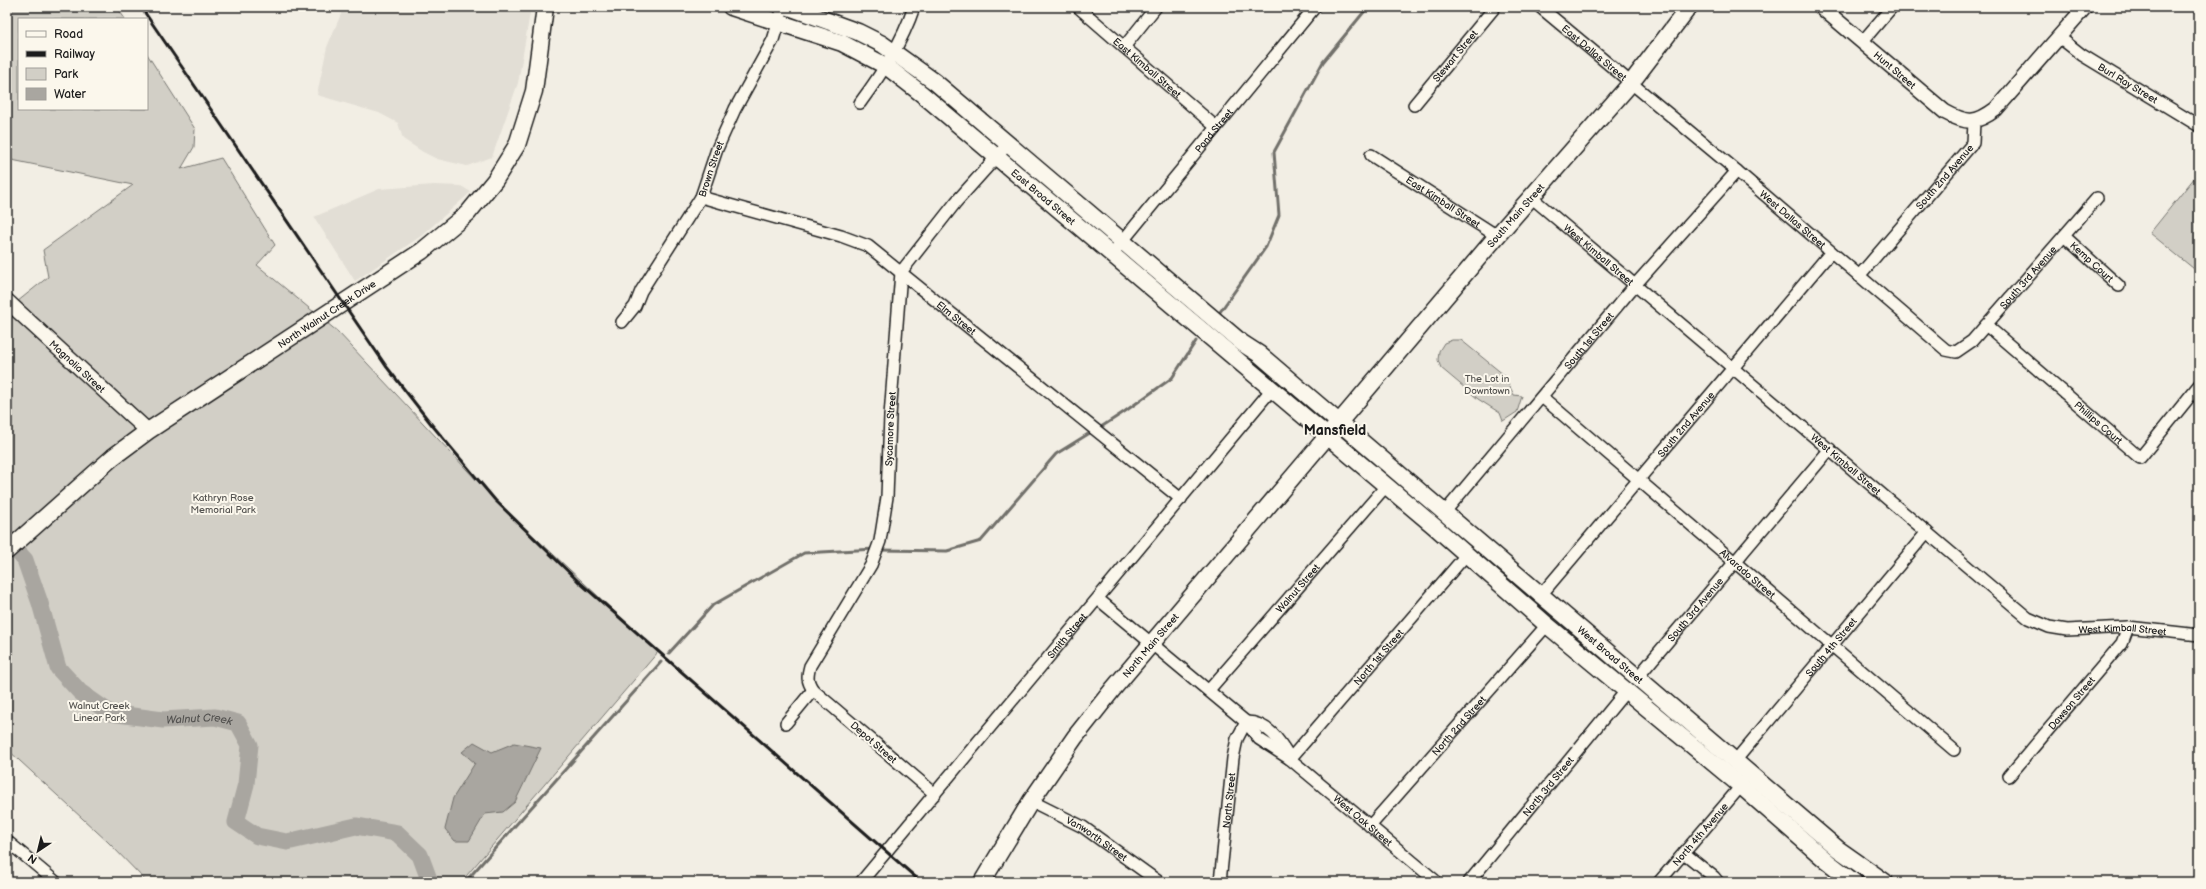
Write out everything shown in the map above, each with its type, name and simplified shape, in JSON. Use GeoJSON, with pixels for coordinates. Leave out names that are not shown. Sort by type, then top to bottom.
{"type":"FeatureCollection","features":[{"type":"Feature","properties":{"kind":"main road","name":"North Walnut Creek Drive"},"geometry":{"type":"LineString","coordinates":[[7,552],[113,457],[148,431],[422,251],[468,213],[495,180],[517,145],[534,91],[545,7]]}},
{"type":"Feature","properties":{"kind":"main road","name":"East Broad Street"},"geometry":{"type":"LineString","coordinates":[[731,7],[781,14],[837,41],[890,59],[935,82],[1242,343],[1259,354],[1339,423]]}},
{"type":"Feature","properties":{"kind":"main road","name":"East Broad Street"},"geometry":{"type":"LineString","coordinates":[[789,7],[846,26],[882,44],[890,59],[997,157],[1328,436]]}},
{"type":"Feature","properties":{"kind":"main road","name":"South Main Street"},"geometry":{"type":"LineString","coordinates":[[1339,423],[1497,236],[1631,83],[1689,7]]}},
{"type":"Feature","properties":{"kind":"main road"},"geometry":{"type":"LineString","coordinates":[[1180,312],[1191,299]]}},
{"type":"Feature","properties":{"kind":"main road"},"geometry":{"type":"LineString","coordinates":[[1232,355],[1242,343]]}},
{"type":"Feature","properties":{"kind":"main road","name":"North Main Street"},"geometry":{"type":"LineString","coordinates":[[984,880],[1031,801],[1075,736],[1151,642],[1339,423]]}},
{"type":"Feature","properties":{"kind":"main road","name":"West Broad Street"},"geometry":{"type":"LineString","coordinates":[[1339,423],[1735,761],[1746,780],[1828,862],[1854,882]]}},
{"type":"Feature","properties":{"kind":"main road","name":"West Broad Street"},"geometry":{"type":"LineString","coordinates":[[1328,436],[1547,625],[1626,691],[1838,849],[1885,882]]}},
{"type":"Feature","properties":{"kind":"main road"},"geometry":{"type":"LineString","coordinates":[[1434,526],[1444,513]]}},
{"type":"Feature","properties":{"kind":"main road"},"geometry":{"type":"LineString","coordinates":[[1626,691],[1637,678]]}},
{"type":"Feature","properties":{"kind":"street"},"geometry":{"type":"LineString","coordinates":[[860,103],[890,59],[907,26],[914,7]]}},
{"type":"Feature","properties":{"kind":"street","name":"East Kimball Street"},"geometry":{"type":"LineString","coordinates":[[1078,7],[1216,127]]}},
{"type":"Feature","properties":{"kind":"street"},"geometry":{"type":"LineString","coordinates":[[1124,47],[1156,7]]}},
{"type":"Feature","properties":{"kind":"street","name":"Pond Street"},"geometry":{"type":"LineString","coordinates":[[1112,254],[1315,7]]}},
{"type":"Feature","properties":{"kind":"street","name":"Stewart Street"},"geometry":{"type":"LineString","coordinates":[[1414,105],[1495,7]]}},
{"type":"Feature","properties":{"kind":"street","name":"East Dallas Street"},"geometry":{"type":"LineString","coordinates":[[1540,7],[1631,83]]}},
{"type":"Feature","properties":{"kind":"street","name":"Hunt Street"},"geometry":{"type":"LineString","coordinates":[[1820,7],[1945,112],[1960,120],[1974,122]]}},
{"type":"Feature","properties":{"kind":"street"},"geometry":{"type":"LineString","coordinates":[[1862,42],[1892,7]]}},
{"type":"Feature","properties":{"kind":"street"},"geometry":{"type":"LineString","coordinates":[[1974,122],[1985,117],[1996,109],[2085,7]]}},
{"type":"Feature","properties":{"kind":"street","name":"Brown Street"},"geometry":{"type":"LineString","coordinates":[[622,322],[635,306],[641,291],[701,197],[717,150],[735,109],[773,40],[781,14]]}},
{"type":"Feature","properties":{"kind":"street","name":"Burl Ray Street"},"geometry":{"type":"LineString","coordinates":[[2059,37],[2082,55],[2199,126]]}},
{"type":"Feature","properties":{"kind":"street","name":"West Dallas Street"},"geometry":{"type":"LineString","coordinates":[[1631,83],[1935,342],[1946,350],[1956,352]]}},
{"type":"Feature","properties":{"kind":"street","name":"South 2nd Avenue"},"geometry":{"type":"LineString","coordinates":[[1859,276],[1972,143],[1974,122]]}},
{"type":"Feature","properties":{"kind":"street"},"geometry":{"type":"LineString","coordinates":[[901,272],[956,202],[1008,144]]}},
{"type":"Feature","properties":{"kind":"street","name":"East Kimball Street"},"geometry":{"type":"LineString","coordinates":[[1371,154],[1497,236]]}},
{"type":"Feature","properties":{"kind":"street","name":"South 1st Street"},"geometry":{"type":"LineString","coordinates":[[1444,513],[1635,285],[1736,171]]}},
{"type":"Feature","properties":{"kind":"street","name":"Elm Street"},"geometry":{"type":"LineString","coordinates":[[701,197],[841,236],[868,246],[1181,499]]}},
{"type":"Feature","properties":{"kind":"street","name":"West Kimball Street"},"geometry":{"type":"LineString","coordinates":[[1531,197],[2028,618],[2048,627],[2067,630],[2128,627],[2199,635]]}},
{"type":"Feature","properties":{"kind":"street","name":"South 3rd Avenue"},"geometry":{"type":"LineString","coordinates":[[1956,352],[1965,347],[1986,325],[2097,198]]}},
{"type":"Feature","properties":{"kind":"street","name":"Kemp Court"},"geometry":{"type":"LineString","coordinates":[[2064,236],[2119,286]]}},
{"type":"Feature","properties":{"kind":"street","name":"South 2nd Avenue"},"geometry":{"type":"LineString","coordinates":[[1541,595],[1637,480],[1734,369],[1831,252]]}},
{"type":"Feature","properties":{"kind":"street","name":"Sycamore Street"},"geometry":{"type":"LineString","coordinates":[[813,690],[807,681],[810,666],[856,590],[875,553],[883,525],[887,497],[890,416],[901,272]]}},
{"type":"Feature","properties":{"kind":"street","name":"Magnolia Street"},"geometry":{"type":"LineString","coordinates":[[7,301],[148,431]]}},
{"type":"Feature","properties":{"kind":"street","name":"Phillips Court"},"geometry":{"type":"LineString","coordinates":[[1986,325],[2140,458],[2199,385]]}},
{"type":"Feature","properties":{"kind":"street","name":"Smith Street"},"geometry":{"type":"LineString","coordinates":[[861,882],[1272,389]]}},
{"type":"Feature","properties":{"kind":"street","name":"Alvarado Street"},"geometry":{"type":"LineString","coordinates":[[1542,397],[1637,480],[1954,750]]}},
{"type":"Feature","properties":{"kind":"street","name":"South 3rd Avenue"},"geometry":{"type":"LineString","coordinates":[[1637,678],[1830,449]]}},
{"type":"Feature","properties":{"kind":"street","name":"Walnut Street"},"geometry":{"type":"LineString","coordinates":[[1209,690],[1386,486]]}},
{"type":"Feature","properties":{"kind":"street","name":"South 4th Street"},"geometry":{"type":"LineString","coordinates":[[1735,761],[1927,532]]}},
{"type":"Feature","properties":{"kind":"street","name":"North 1st Street"},"geometry":{"type":"LineString","coordinates":[[1290,758],[1466,555]]}},
{"type":"Feature","properties":{"kind":"street","name":"West Oak Street"},"geometry":{"type":"LineString","coordinates":[[1098,599],[1246,722],[1259,739],[1290,758],[1437,882]]}},
{"type":"Feature","properties":{"kind":"street","name":"North 2nd Street"},"geometry":{"type":"LineString","coordinates":[[1370,826],[1547,625]]}},
{"type":"Feature","properties":{"kind":"street","name":"Dawson Street"},"geometry":{"type":"LineString","coordinates":[[2009,776],[2122,643],[2128,627]]}},
{"type":"Feature","properties":{"kind":"street"},"geometry":{"type":"LineString","coordinates":[[786,723],[813,690]]}},
{"type":"Feature","properties":{"kind":"street","name":"Depot Street"},"geometry":{"type":"LineString","coordinates":[[813,690],[935,794]]}},
{"type":"Feature","properties":{"kind":"street","name":"North 3rd Street"},"geometry":{"type":"LineString","coordinates":[[1469,882],[1626,691]]}},
{"type":"Feature","properties":{"kind":"street","name":"North Street"},"geometry":{"type":"LineString","coordinates":[[1222,881],[1233,758],[1237,739],[1246,722]]}},
{"type":"Feature","properties":{"kind":"street","name":"North 4th Avenue"},"geometry":{"type":"LineString","coordinates":[[1659,882],[1746,780]]}},
{"type":"Feature","properties":{"kind":"street","name":"Vanworth Street"},"geometry":{"type":"LineString","coordinates":[[1031,801],[1082,827],[1159,882]]}},
{"type":"Feature","properties":{"kind":"street"},"geometry":{"type":"LineString","coordinates":[[7,840],[56,882]]}},
{"type":"Feature","properties":{"kind":"street"},"geometry":{"type":"LineString","coordinates":[[1684,853],[1714,877],[1718,882]]}},
{"type":"Feature","properties":{"kind":"shaded area"},"geometry":{"type":"Polygon","coordinates":[[[344,7],[531,7],[518,83],[492,157],[467,166],[437,159],[403,139],[398,123],[379,113],[317,95],[327,47],[344,7]]]}},
{"type":"Feature","properties":{"kind":"shaded area"},"geometry":{"type":"Polygon","coordinates":[[[434,185],[461,186],[471,192],[421,236],[355,281],[314,217],[379,189],[434,185]]]}},
{"type":"Feature","properties":{"kind":"green space","name":"Kathryn Rose Memorial Park"},"geometry":{"type":"Polygon","coordinates":[[[7,7],[117,7],[124,18],[18,18],[18,110],[148,110],[148,56],[195,129],[194,147],[181,169],[221,158],[275,245],[257,265],[338,332],[495,500],[658,652],[461,882],[147,882],[108,842],[7,749],[7,310],[48,277],[43,250],[133,185],[7,159],[7,7]]]}},
{"type":"Feature","properties":{"kind":"green space"},"geometry":{"type":"Polygon","coordinates":[[[2199,172],[2199,273],[2150,233],[2199,172]]]}},
{"type":"Feature","properties":{"kind":"green space","name":"The Lot in Downtown"},"geometry":{"type":"Polygon","coordinates":[[[1452,340],[1461,340],[1504,375],[1514,395],[1522,396],[1517,412],[1503,421],[1500,413],[1478,399],[1441,368],[1438,360],[1439,351],[1444,343],[1452,340]]]}},
{"type":"Feature","properties":{"kind":"water"},"geometry":{"type":"Polygon","coordinates":[[[474,742],[492,752],[514,743],[541,748],[515,802],[503,812],[485,814],[469,841],[455,841],[445,829],[453,798],[475,763],[462,752],[474,742]]]}},
{"type":"Feature","properties":{"kind":"waterway"},"geometry":{"type":"LineString","coordinates":[[1220,312],[1266,247],[1279,215],[1274,152],[1323,62],[1368,7]]}},
{"type":"Feature","properties":{"kind":"waterway"},"geometry":{"type":"LineString","coordinates":[[1098,429],[1172,378],[1196,341]]}},
{"type":"Feature","properties":{"kind":"waterway"},"geometry":{"type":"LineString","coordinates":[[880,550],[947,551],[981,541],[1056,454],[1093,431]]}},
{"type":"Feature","properties":{"kind":"waterway","name":"Walnut Creek"},"geometry":{"type":"LineString","coordinates":[[7,540],[25,560],[40,603],[58,668],[80,692],[110,713],[163,720],[215,717],[238,723],[250,745],[246,784],[236,822],[257,836],[287,842],[356,826],[397,833],[420,855],[430,882]]}},
{"type":"Feature","properties":{"kind":"waterway"},"geometry":{"type":"LineString","coordinates":[[669,653],[713,605],[804,553],[875,549]]}},
{"type":"Feature","properties":{"kind":"waterway"},"geometry":{"type":"LineString","coordinates":[[465,882],[661,662]]}},
{"type":"Feature","properties":{"kind":"railway"},"geometry":{"type":"LineString","coordinates":[[141,7],[386,366],[432,425],[495,500],[578,581],[921,882]]}},
{"type":"Feature","properties":{"kind":"district","name":"Mansfield"},"geometry":{"type":"Point","coordinates":[1335,430]}},
{"type":"Feature","properties":{"kind":"park label","name":"Walnut Creek Linear Park"},"geometry":{"type":"Point","coordinates":[99,710]}}]}
